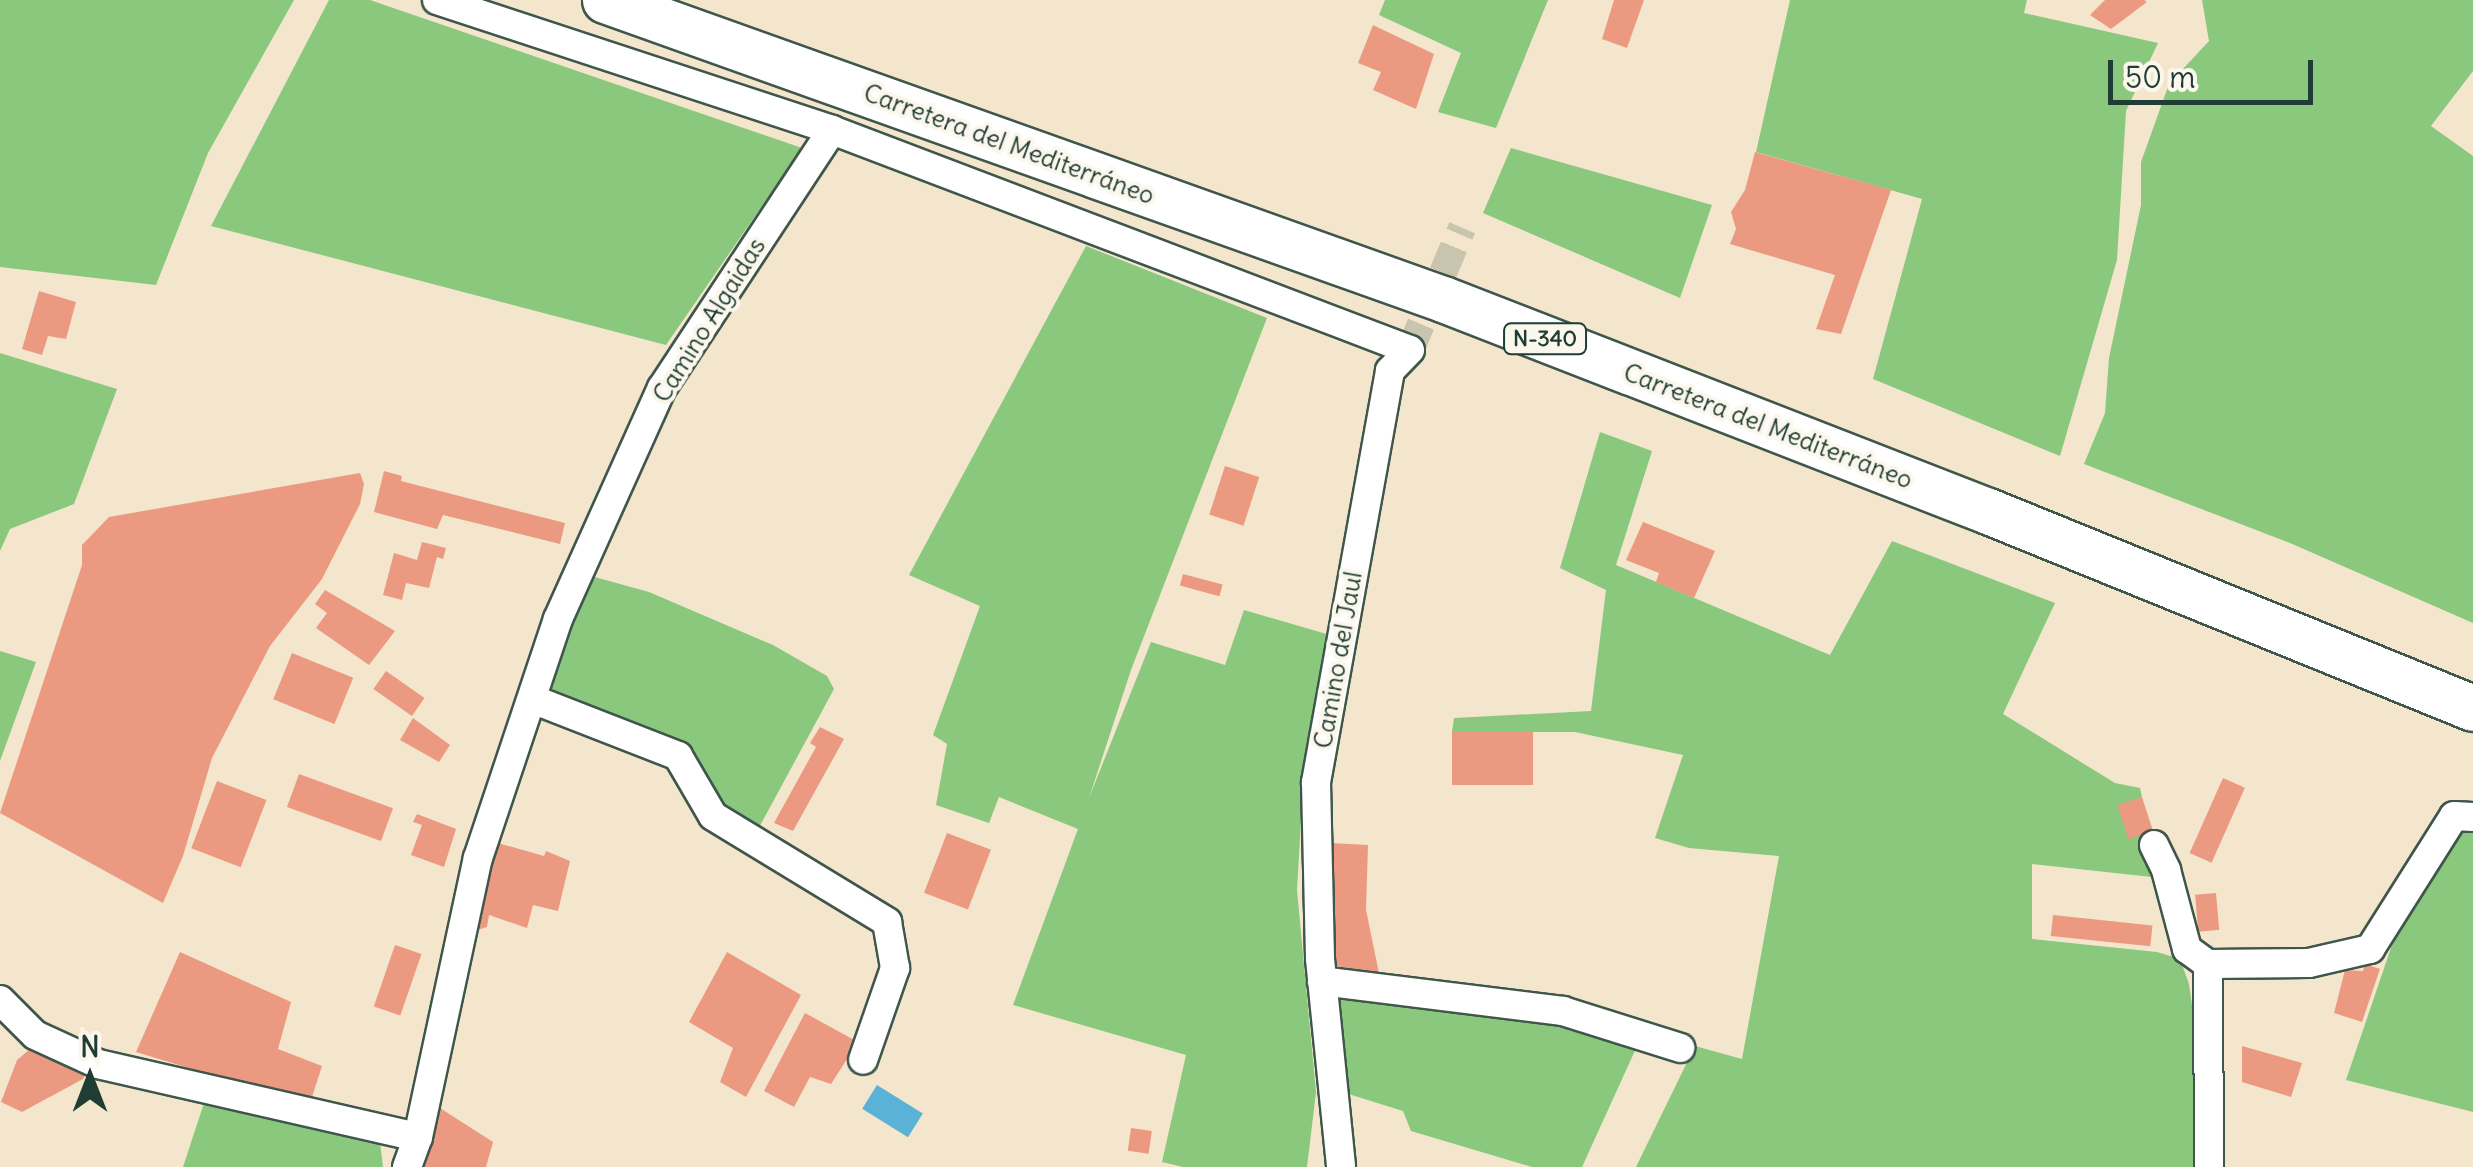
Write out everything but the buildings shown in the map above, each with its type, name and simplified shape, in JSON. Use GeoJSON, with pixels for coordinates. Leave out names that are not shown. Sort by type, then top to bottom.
{"type":"FeatureCollection","features":[{"type":"Feature","properties":{"kind":"highway","name":"Carretera del Mediterráneo"},"geometry":{"type":"LineString","coordinates":[[605,0],[1443,300],[1988,511],[2473,708]]}},
{"type":"Feature","properties":{"kind":"street"},"geometry":{"type":"LineString","coordinates":[[436,0],[832,130]]}},
{"type":"Feature","properties":{"kind":"street","name":"Camino del Jaul"},"geometry":{"type":"LineString","coordinates":[[832,130],[1410,350],[1390,371],[1316,782],[1322,981],[1341,1167]]}},
{"type":"Feature","properties":{"kind":"street","name":"Camino Algaidas"},"geometry":{"type":"LineString","coordinates":[[407,1167],[418,1138],[478,858],[558,620],[662,388],[832,130]]}},
{"type":"Feature","properties":{"kind":"street"},"geometry":{"type":"LineString","coordinates":[[532,699],[678,756],[713,816],[887,922],[895,968],[863,1060]]}},
{"type":"Feature","properties":{"kind":"street"},"geometry":{"type":"LineString","coordinates":[[2154,844],[2166,870],[2187,950],[2208,964],[2309,963],[2370,950],[2454,816],[2473,816]]}},
{"type":"Feature","properties":{"kind":"street"},"geometry":{"type":"LineString","coordinates":[[2208,964],[2209,1167]]}},
{"type":"Feature","properties":{"kind":"street"},"geometry":{"type":"LineString","coordinates":[[1322,981],[1562,1011],[1680,1048]]}},
{"type":"Feature","properties":{"kind":"street"},"geometry":{"type":"LineString","coordinates":[[0,1000],[35,1035],[98,1064],[418,1138]]}},
{"type":"Feature","properties":{"kind":"green space"},"geometry":{"type":"Polygon","coordinates":[[[0,0],[294,0],[208,153],[156,285],[0,267],[0,0]]]}},
{"type":"Feature","properties":{"kind":"green space"},"geometry":{"type":"Polygon","coordinates":[[[329,0],[370,0],[802,148],[666,345],[211,226],[329,0]]]}},
{"type":"Feature","properties":{"kind":"green space"},"geometry":{"type":"Polygon","coordinates":[[[1385,0],[1548,0],[1496,128],[1438,112],[1461,53],[1379,15],[1385,0]]]}},
{"type":"Feature","properties":{"kind":"green space"},"geometry":{"type":"Polygon","coordinates":[[[1790,0],[2027,0],[2024,13],[2158,43],[2126,111],[2117,260],[2060,456],[1873,379],[1922,199],[1756,152],[1790,0]]]}},
{"type":"Feature","properties":{"kind":"green space"},"geometry":{"type":"Polygon","coordinates":[[[2202,0],[2473,0],[2473,71],[2431,126],[2473,156],[2473,623],[2290,543],[2084,464],[2105,413],[2109,358],[2141,205],[2141,162],[2169,84],[2209,41],[2202,0]]]}},
{"type":"Feature","properties":{"kind":"green space"},"geometry":{"type":"Polygon","coordinates":[[[1511,148],[1712,205],[1680,298],[1483,213],[1511,148]]]}},
{"type":"Feature","properties":{"kind":"green space"},"geometry":{"type":"Polygon","coordinates":[[[1086,246],[1267,318],[1131,670],[1089,798],[1151,642],[1225,665],[1244,610],[1330,635],[1302,803],[1297,890],[1316,1092],[1307,1167],[1183,1167],[1162,1162],[1186,1055],[1013,1005],[1078,829],[999,797],[989,823],[936,805],[947,744],[933,735],[980,606],[909,575],[1086,246]]]}},
{"type":"Feature","properties":{"kind":"green space"},"geometry":{"type":"Polygon","coordinates":[[[0,353],[117,389],[74,504],[10,529],[0,551],[0,353]]]}},
{"type":"Feature","properties":{"kind":"green space"},"geometry":{"type":"Polygon","coordinates":[[[1600,432],[1652,451],[1616,565],[1830,655],[1892,541],[2055,603],[2003,714],[2115,783],[2140,788],[2142,797],[2118,806],[2142,835],[2161,878],[2032,864],[2032,939],[2157,952],[2180,959],[2189,984],[2202,1076],[2195,1167],[1636,1167],[1695,1046],[1742,1059],[1779,856],[1689,848],[1655,838],[1683,755],[1575,732],[1452,732],[1454,718],[1591,711],[1606,590],[1560,568],[1600,432]]]}},
{"type":"Feature","properties":{"kind":"green space"},"geometry":{"type":"Polygon","coordinates":[[[591,576],[649,592],[773,645],[827,676],[834,689],[755,835],[719,811],[696,767],[553,693],[548,674],[591,576]]]}},
{"type":"Feature","properties":{"kind":"green space"},"geometry":{"type":"Polygon","coordinates":[[[0,651],[36,662],[0,761],[0,651]]]}},
{"type":"Feature","properties":{"kind":"green space"},"geometry":{"type":"Polygon","coordinates":[[[2473,825],[2473,1112],[2346,1080],[2394,939],[2430,867],[2455,832],[2473,825]]]}},
{"type":"Feature","properties":{"kind":"green space"},"geometry":{"type":"Polygon","coordinates":[[[1330,990],[1555,1019],[1638,1044],[1582,1167],[1532,1167],[1411,1131],[1403,1111],[1342,1092],[1330,990]]]}},
{"type":"Feature","properties":{"kind":"green space"},"geometry":{"type":"Polygon","coordinates":[[[205,1100],[380,1142],[383,1167],[183,1167],[205,1100]]]}},
{"type":"Feature","properties":{"kind":"water"},"geometry":{"type":"Polygon","coordinates":[[[877,1085],[923,1114],[908,1137],[862,1109],[877,1085]]]}},
{"type":"Feature","properties":{"kind":"tunnel"},"geometry":{"type":"LineString","coordinates":[[1410,350],[1462,228]]}}]}
